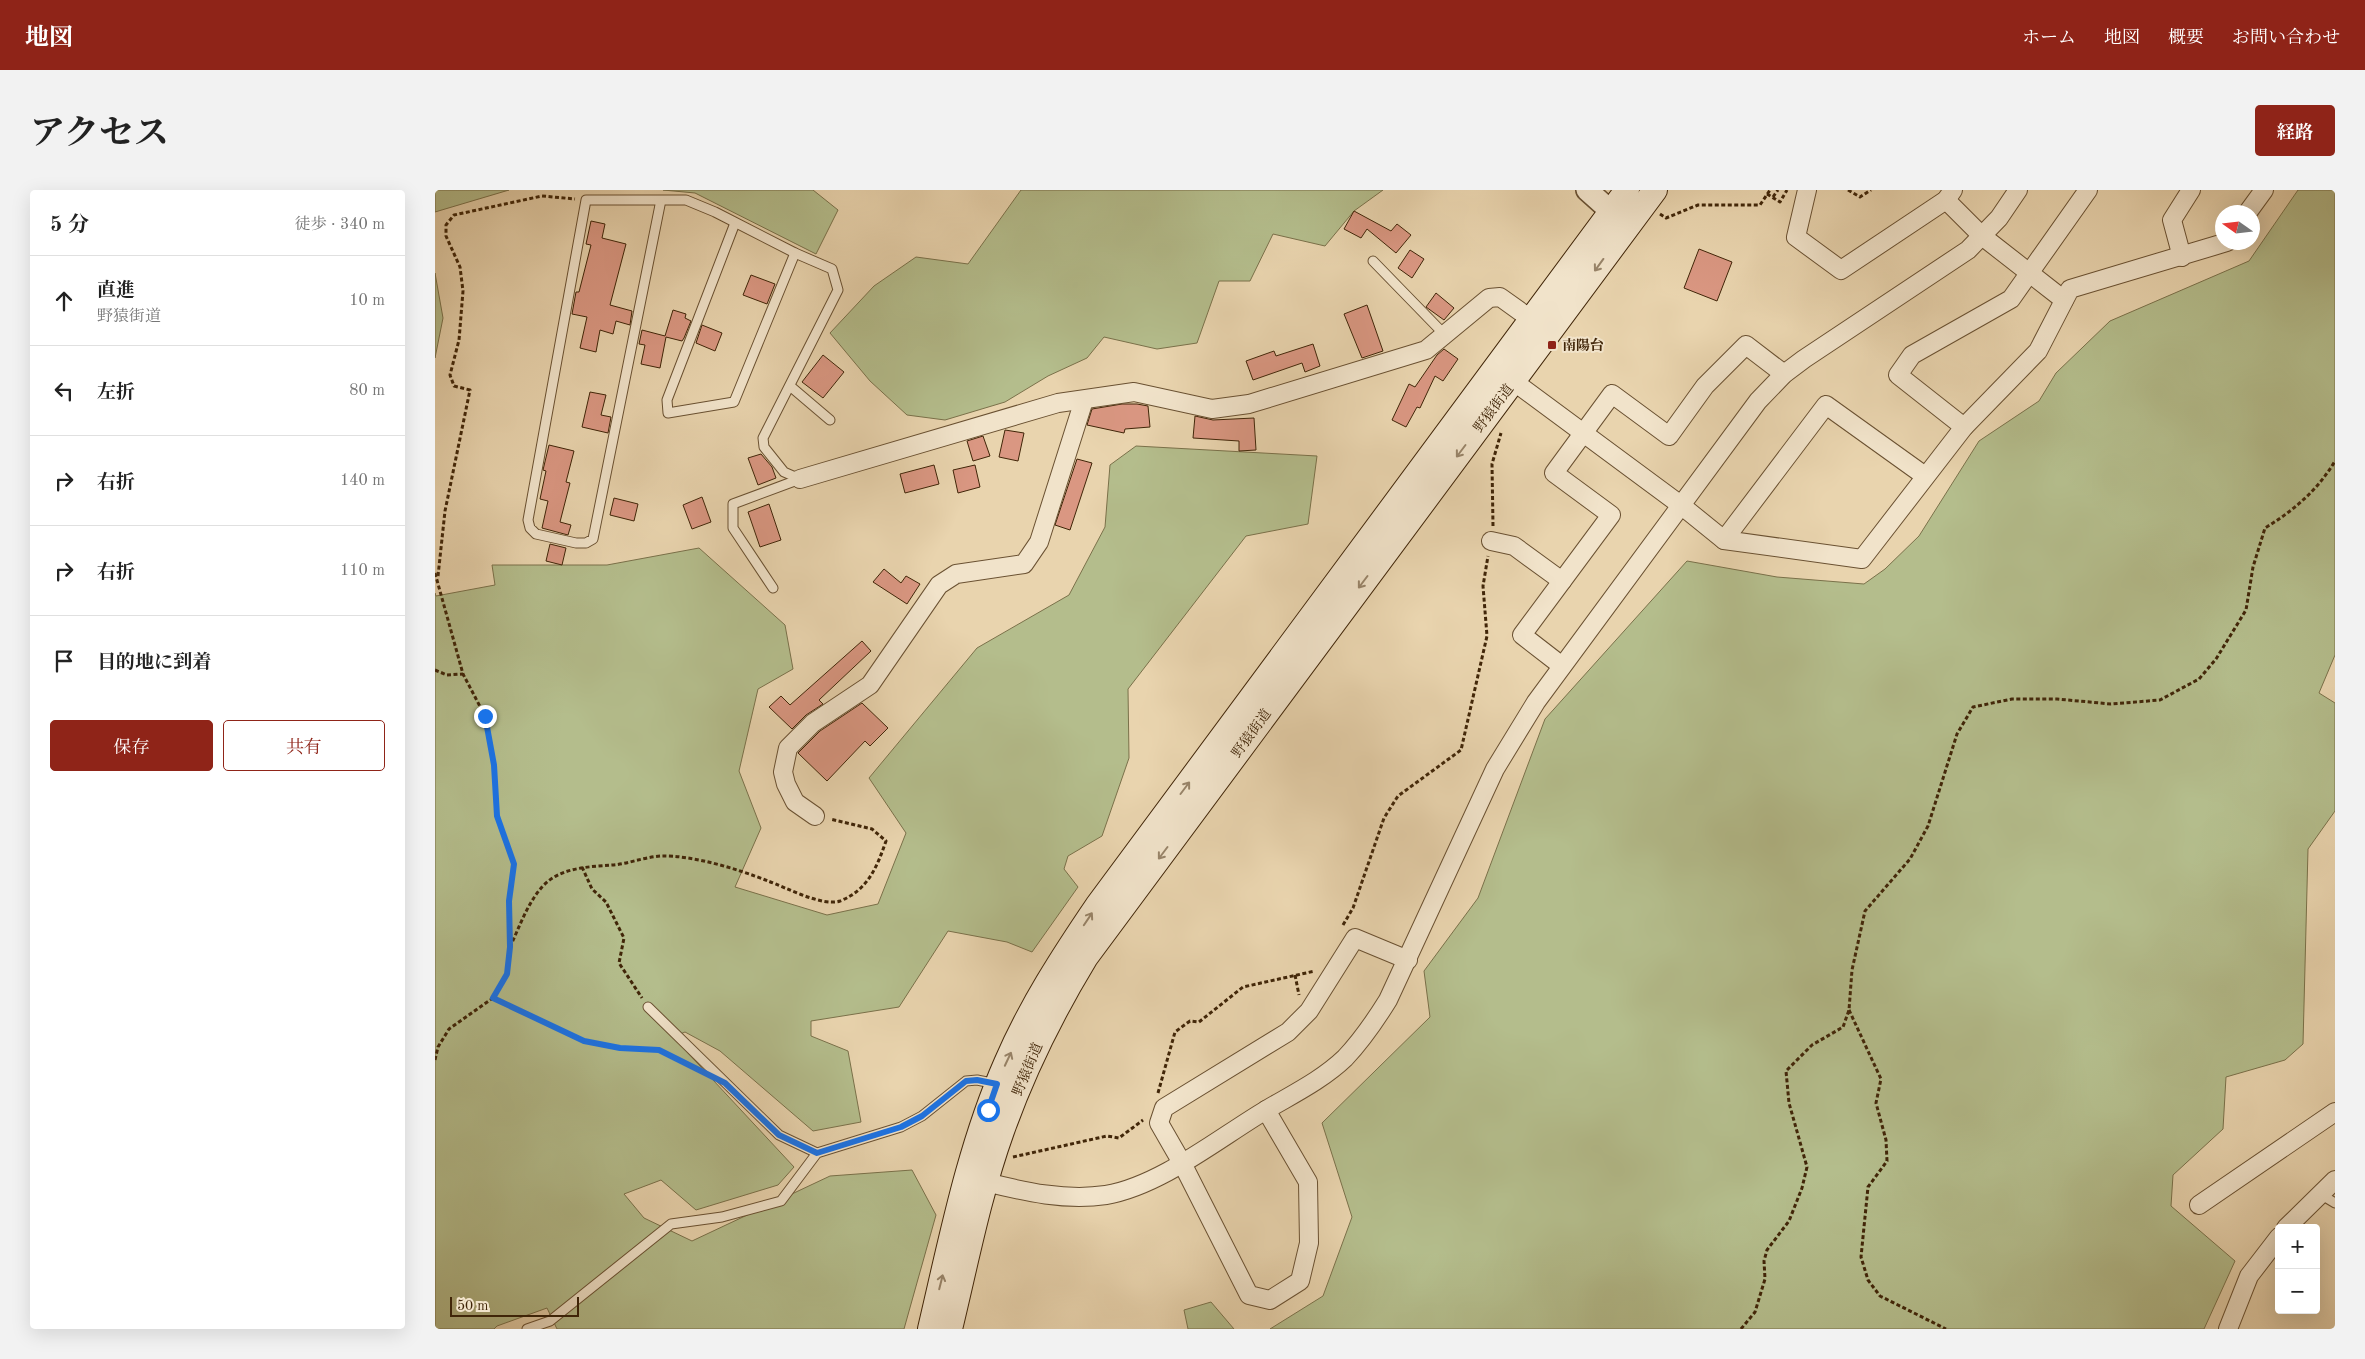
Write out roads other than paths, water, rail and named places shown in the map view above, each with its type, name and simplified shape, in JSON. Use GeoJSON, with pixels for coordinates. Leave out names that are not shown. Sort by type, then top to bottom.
{"type":"FeatureCollection","features":[{"type":"Feature","properties":{"kind":"main road","name":"野猿街道"},"geometry":{"type":"LineString","coordinates":[[950,1329],[986,1182],[1002,1132],[1031,1058],[1047,1024],[1086,958],[1513,381],[1619,219],[1627,190]]}},
{"type":"Feature","properties":{"kind":"main road","name":"野猿街道"},"geometry":{"type":"LineString","coordinates":[[930,1329],[966,1180],[997,1084],[1014,1046],[1054,969],[1097,906],[1532,320],[1619,219],[1655,200]]}},
{"type":"Feature","properties":{"kind":"street"},"geometry":{"type":"LineString","coordinates":[[1587,190],[1619,219]]}},
{"type":"Feature","properties":{"kind":"street"},"geometry":{"type":"LineString","coordinates":[[1807,190],[1796,237],[1841,270],[1950,195],[1982,236],[2064,300]]}},
{"type":"Feature","properties":{"kind":"street"},"geometry":{"type":"LineString","coordinates":[[986,1182],[1052,1195],[1075,1197],[1107,1194],[1137,1186],[1182,1162],[1319,1079],[1344,1058],[1367,1032],[1388,1000],[1495,769],[1536,702],[1758,402],[1785,374],[1804,359],[1968,250],[1999,218],[2018,190]]}},
{"type":"Feature","properties":{"kind":"street"},"geometry":{"type":"LineString","coordinates":[[1964,426],[1899,375],[1912,355],[2011,299],[2088,190]]}},
{"type":"Feature","properties":{"kind":"street"},"geometry":{"type":"LineString","coordinates":[[2182,257],[2172,220],[2191,190]]}},
{"type":"Feature","properties":{"kind":"street"},"geometry":{"type":"LineString","coordinates":[[2253,205],[2264,190]]}},
{"type":"Feature","properties":{"kind":"street"},"geometry":{"type":"LineString","coordinates":[[1513,381],[1682,506],[1724,540],[1862,559],[1964,426],[2038,351],[2070,289],[2215,246]]}},
{"type":"Feature","properties":{"kind":"street"},"geometry":{"type":"LineString","coordinates":[[800,479],[1058,403],[1134,392],[1212,409],[1249,404],[1426,350],[1489,298],[1500,297],[1532,320]]}},
{"type":"Feature","properties":{"kind":"street"},"geometry":{"type":"LineString","coordinates":[[1562,666],[1522,635],[1611,515],[1554,473],[1612,394],[1669,436],[1705,386],[1746,345],[1785,374]]}},
{"type":"Feature","properties":{"kind":"street"},"geometry":{"type":"LineString","coordinates":[[815,816],[795,802],[786,784],[783,772],[788,748],[813,723],[870,685],[939,585],[956,574],[1024,564],[1039,542],[1084,400]]}},
{"type":"Feature","properties":{"kind":"street"},"geometry":{"type":"LineString","coordinates":[[1724,540],[1826,405],[1925,476]]}},
{"type":"Feature","properties":{"kind":"street"},"geometry":{"type":"LineString","coordinates":[[1491,541],[1514,546],[1562,581]]}},
{"type":"Feature","properties":{"kind":"street"},"geometry":{"type":"LineString","coordinates":[[1266,1110],[1308,1182],[1309,1243],[1300,1281],[1270,1300],[1249,1296],[1182,1162],[1159,1123],[1164,1108],[1288,1032],[1309,1011],[1355,938],[1408,960]]}},
{"type":"Feature","properties":{"kind":"street"},"geometry":{"type":"LineString","coordinates":[[2199,1205],[2335,1112]]}},
{"type":"Feature","properties":{"kind":"street"},"geometry":{"type":"LineString","coordinates":[[2290,1224],[2335,1180]]}},
{"type":"Feature","properties":{"kind":"street"},"geometry":{"type":"LineString","coordinates":[[2228,1329],[2249,1276],[2275,1243]]}},
{"type":"Feature","properties":{"kind":"lane"},"geometry":{"type":"LineString","coordinates":[[661,200],[593,539],[585,543],[576,543],[536,534],[530,528],[528,520],[587,200],[661,200],[686,200],[715,212],[795,253],[831,269],[838,290],[763,438],[764,446],[784,472],[800,479]]}},
{"type":"Feature","properties":{"kind":"lane"},"geometry":{"type":"LineString","coordinates":[[735,223],[667,400],[668,413],[735,402],[795,253]]}},
{"type":"Feature","properties":{"kind":"lane"},"geometry":{"type":"LineString","coordinates":[[1373,261],[1445,334]]}},
{"type":"Feature","properties":{"kind":"lane"},"geometry":{"type":"LineString","coordinates":[[791,386],[830,420]]}},
{"type":"Feature","properties":{"kind":"lane"},"geometry":{"type":"LineString","coordinates":[[773,588],[733,528],[733,504],[800,479]]}},
{"type":"Feature","properties":{"kind":"lane"},"geometry":{"type":"LineString","coordinates":[[648,1007],[779,1135],[817,1153]]}},
{"type":"Feature","properties":{"kind":"lane"},"geometry":{"type":"LineString","coordinates":[[527,1329],[550,1321],[671,1224],[722,1217],[781,1201],[817,1153],[901,1127],[922,1116],[966,1081],[977,1080],[997,1084]]}},
{"type":"Feature","properties":{"kind":"lane"},"geometry":{"type":"LineString","coordinates":[[2319,1194],[2335,1203]]}},
{"type":"Feature","properties":{"kind":"place","name":"南陽台"},"geometry":{"type":"Point","coordinates":[1552,345]}}]}
